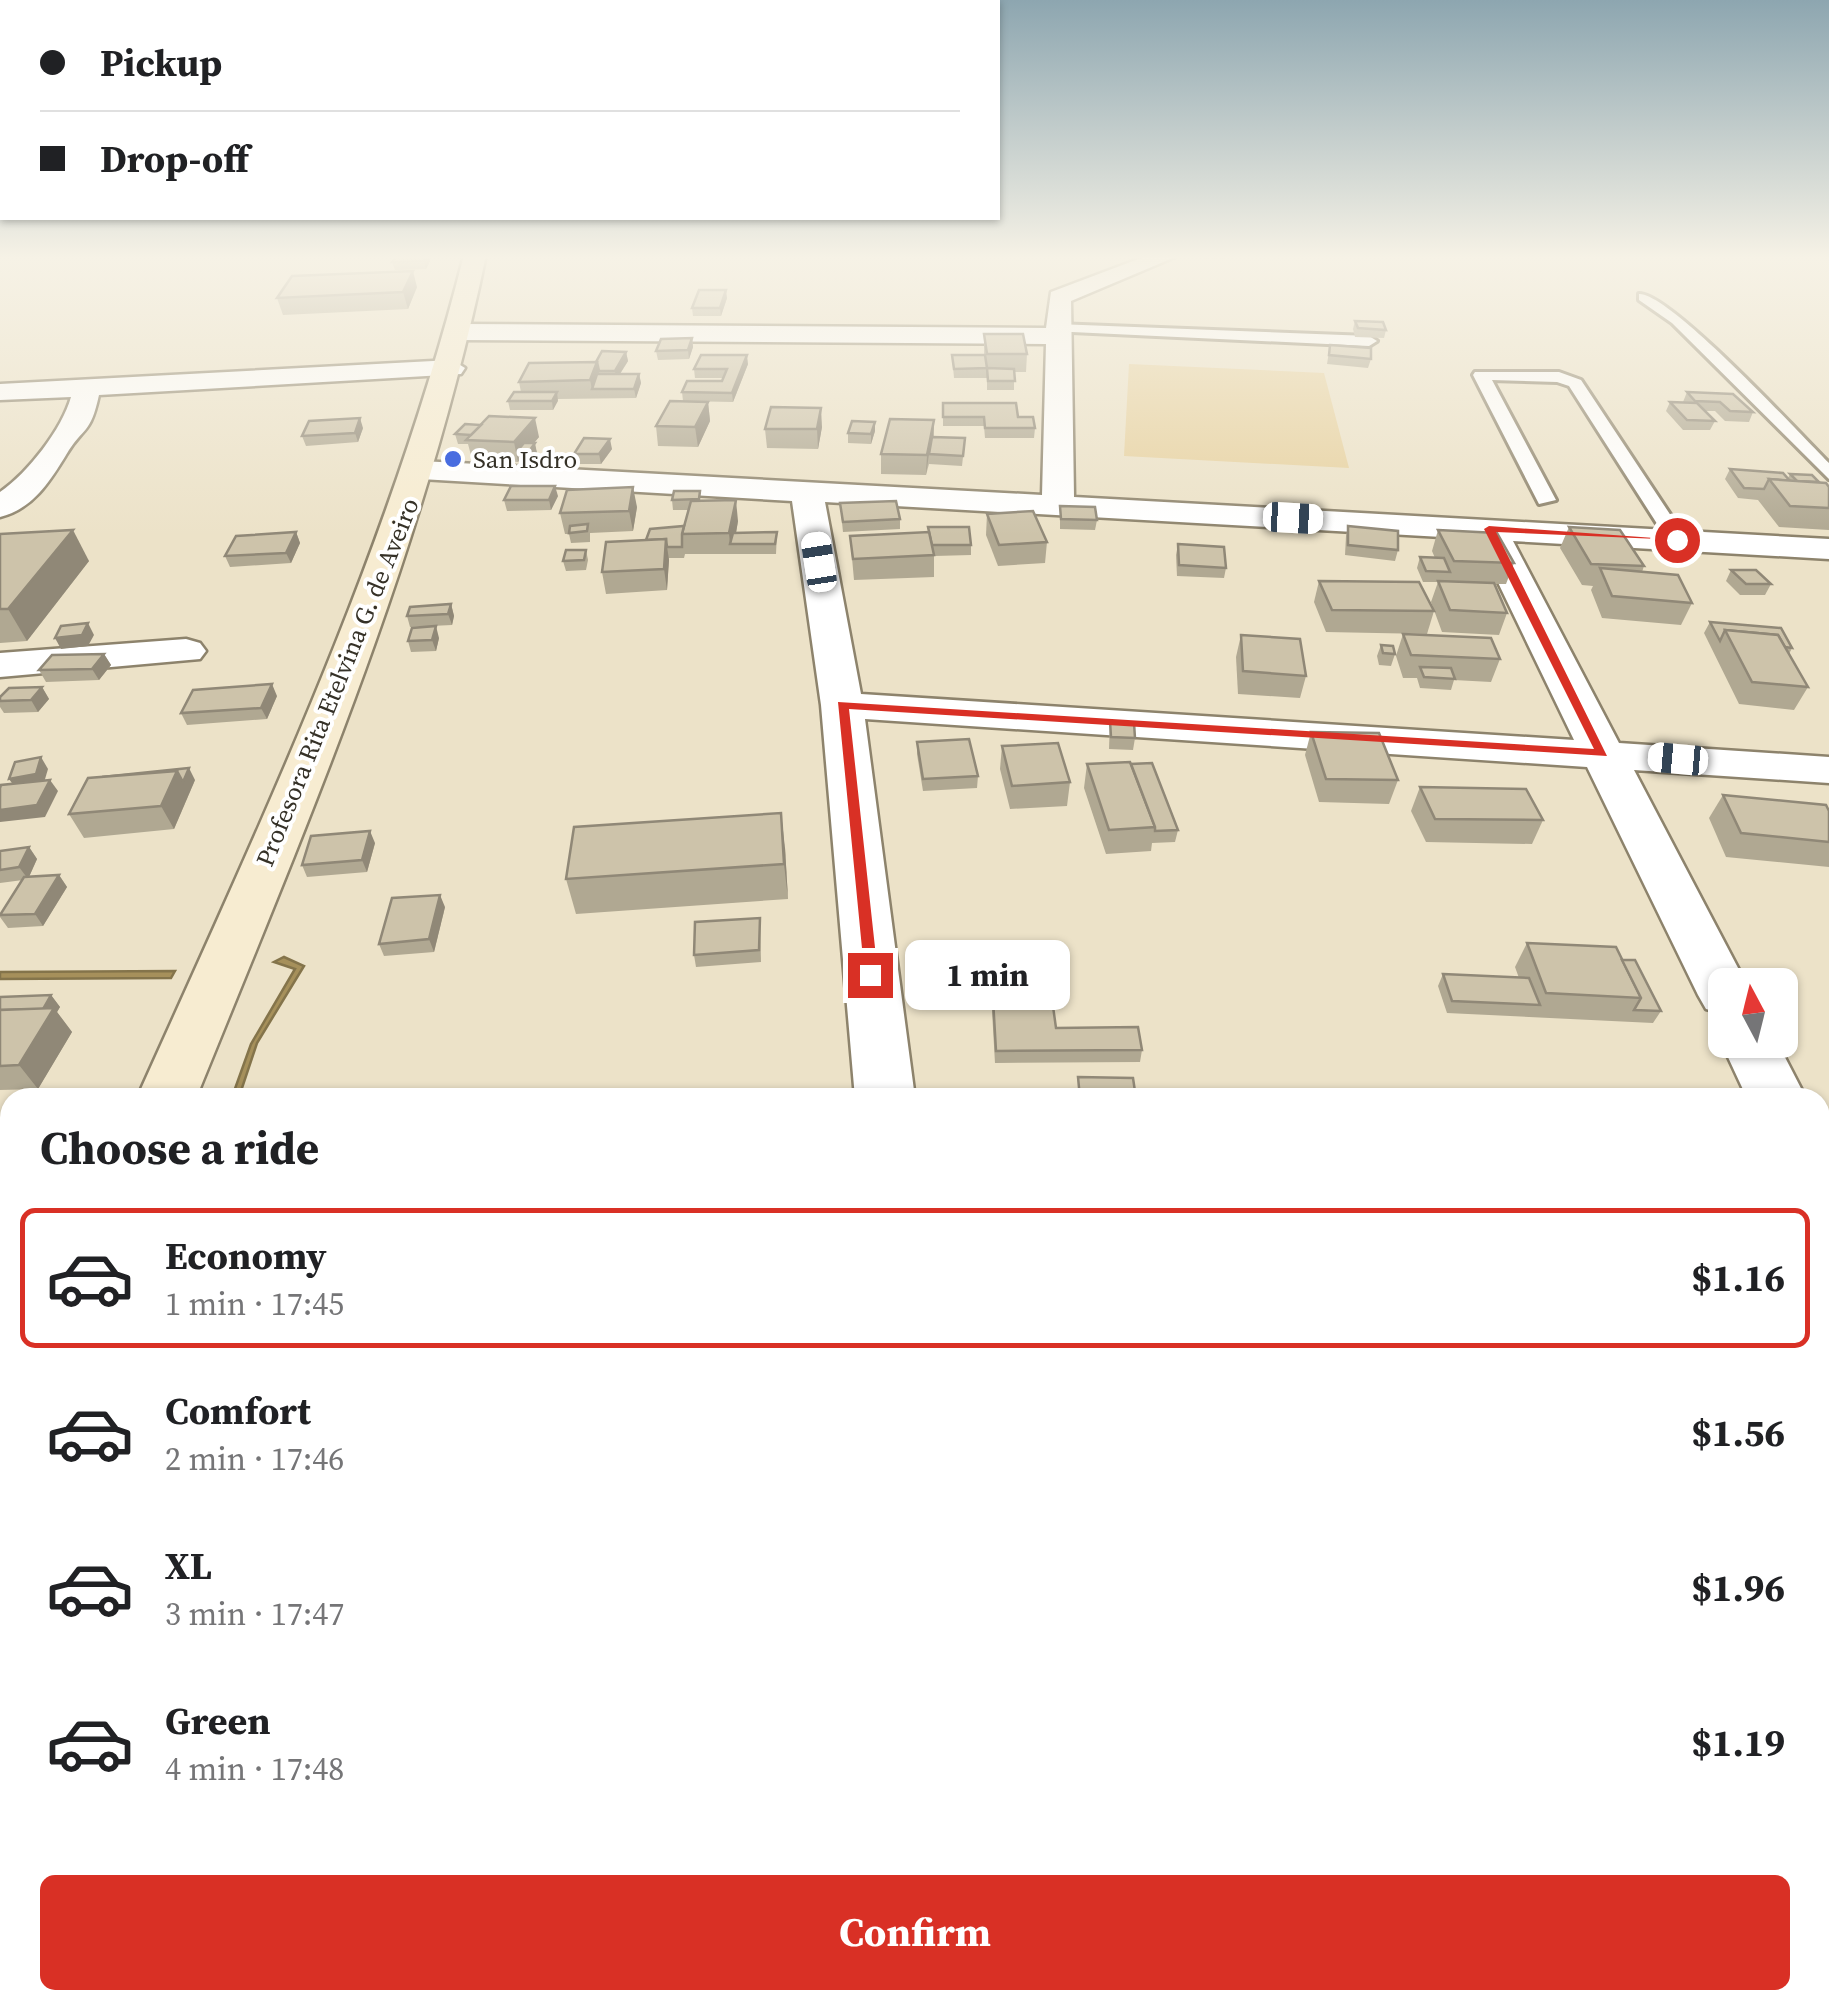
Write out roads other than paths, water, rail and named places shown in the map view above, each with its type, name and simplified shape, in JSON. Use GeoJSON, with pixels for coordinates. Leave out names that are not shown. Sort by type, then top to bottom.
{"type":"FeatureCollection","features":[{"type":"Feature","properties":{"kind":"street","name":"Profesora Rita Etelvina G. de Aveiro"},"geometry":{"type":"LineString","coordinates":[[170,1088],[350,662],[422,470],[456,349]]}},
{"type":"Feature","properties":{"kind":"street"},"geometry":{"type":"LineString","coordinates":[[1056,349],[1058,505]]}},
{"type":"Feature","properties":{"kind":"street"},"geometry":{"type":"LineString","coordinates":[[0,392],[452,368]]}},
{"type":"Feature","properties":{"kind":"street"},"geometry":{"type":"LineString","coordinates":[[0,506],[40,476],[49,465],[50,454],[78,426],[87,388]]}},
{"type":"Feature","properties":{"kind":"street"},"geometry":{"type":"LineString","coordinates":[[422,470],[1829,550]]}},
{"type":"Feature","properties":{"kind":"street"},"geometry":{"type":"LineString","coordinates":[[807,491],[842,705],[884,1088]]}},
{"type":"Feature","properties":{"kind":"street"},"geometry":{"type":"LineString","coordinates":[[1489,529],[1711,968]]}},
{"type":"Feature","properties":{"kind":"street"},"geometry":{"type":"LineString","coordinates":[[0,665],[186,651]]}},
{"type":"Feature","properties":{"kind":"street"},"geometry":{"type":"LineString","coordinates":[[842,705],[1829,770]]}},
{"type":"Feature","properties":{"kind":"street"},"geometry":{"type":"LineString","coordinates":[[1757,1058],[1772,1088]]}},
{"type":"Feature","properties":{"kind":"lane"},"geometry":{"type":"LineString","coordinates":[[1706,349],[1829,473]]}},
{"type":"Feature","properties":{"kind":"lane"},"geometry":{"type":"LineString","coordinates":[[1546,500],[1481,375],[1559,378],[1574,383],[1677,540]]}},
{"type":"Feature","properties":{"kind":"place","name":"San Isdro"},"geometry":{"type":"Point","coordinates":[453,459]}}]}
